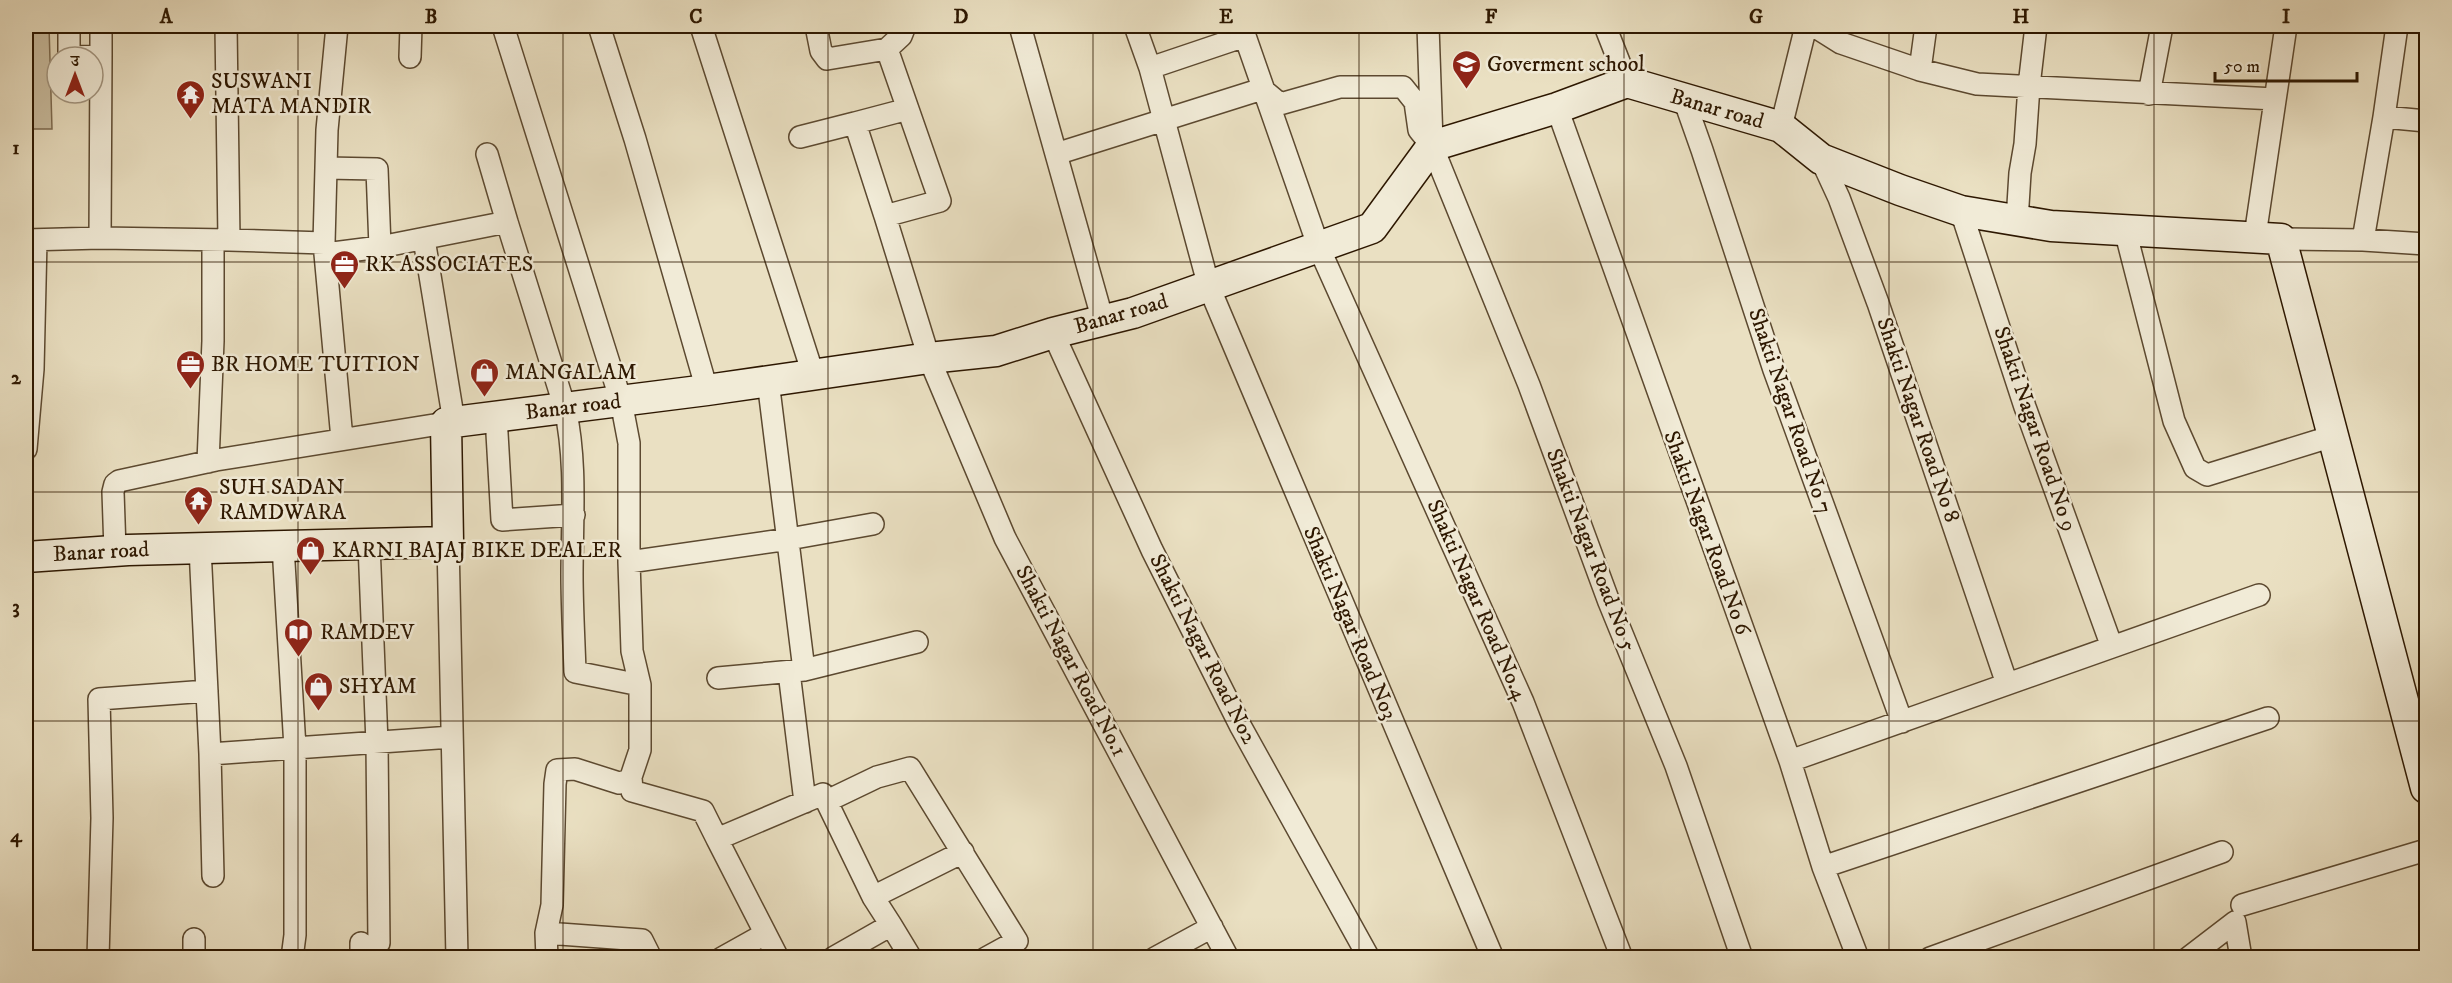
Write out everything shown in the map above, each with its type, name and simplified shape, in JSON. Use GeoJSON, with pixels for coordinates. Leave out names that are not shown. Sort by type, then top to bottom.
{"type":"FeatureCollection","features":[{"type":"Feature","properties":{"kind":"street"},"geometry":{"type":"LineString","coordinates":[[69,26],[69,45]]}},
{"type":"Feature","properties":{"kind":"street"},"geometry":{"type":"LineString","coordinates":[[101,26],[101,45]]}},
{"type":"Feature","properties":{"kind":"street"},"geometry":{"type":"LineString","coordinates":[[208,462],[213,341],[221,240],[226,26]]}},
{"type":"Feature","properties":{"kind":"street"},"geometry":{"type":"LineString","coordinates":[[337,26],[327,130],[324,248],[342,439]]}},
{"type":"Feature","properties":{"kind":"street"},"geometry":{"type":"LineString","coordinates":[[410,57],[411,26]]}},
{"type":"Feature","properties":{"kind":"street"},"geometry":{"type":"LineString","coordinates":[[503,26],[621,401],[629,443],[632,651],[640,684],[640,750],[631,777],[632,791],[703,811],[778,957]]}},
{"type":"Feature","properties":{"kind":"street"},"geometry":{"type":"LineString","coordinates":[[599,26],[636,139],[707,390]]}},
{"type":"Feature","properties":{"kind":"street"},"geometry":{"type":"LineString","coordinates":[[701,26],[813,374]]}},
{"type":"Feature","properties":{"kind":"street"},"geometry":{"type":"LineString","coordinates":[[816,26],[821,51],[827,58],[887,49],[901,36],[906,26]]}},
{"type":"Feature","properties":{"kind":"street"},"geometry":{"type":"LineString","coordinates":[[1020,26],[1102,321]]}},
{"type":"Feature","properties":{"kind":"street","name":"Shakti Nagar Road No3"},"geometry":{"type":"LineString","coordinates":[[1135,26],[1150,68],[1209,287],[1493,957]]}},
{"type":"Feature","properties":{"kind":"street"},"geometry":{"type":"LineString","coordinates":[[1428,26],[1432,146]]}},
{"type":"Feature","properties":{"kind":"street"},"geometry":{"type":"LineString","coordinates":[[1432,146],[1557,108],[1627,82],[1605,26]]}},
{"type":"Feature","properties":{"kind":"street"},"geometry":{"type":"LineString","coordinates":[[1781,127],[1806,26]]}},
{"type":"Feature","properties":{"kind":"street"},"geometry":{"type":"LineString","coordinates":[[1814,26],[1841,43],[1920,70],[1977,84],[2275,99]]}},
{"type":"Feature","properties":{"kind":"street"},"geometry":{"type":"LineString","coordinates":[[1920,70],[1926,26]]}},
{"type":"Feature","properties":{"kind":"street"},"geometry":{"type":"LineString","coordinates":[[2017,222],[2036,26]]}},
{"type":"Feature","properties":{"kind":"street"},"geometry":{"type":"LineString","coordinates":[[2149,94],[2162,26]]}},
{"type":"Feature","properties":{"kind":"street"},"geometry":{"type":"LineString","coordinates":[[2286,26],[2275,99],[2268,238],[2333,436],[2427,788]]}},
{"type":"Feature","properties":{"kind":"street"},"geometry":{"type":"LineString","coordinates":[[2363,240],[2397,26]]}},
{"type":"Feature","properties":{"kind":"street"},"geometry":{"type":"LineString","coordinates":[[1150,68],[1244,29]]}},
{"type":"Feature","properties":{"kind":"street","name":"Shakti Nagar Road No.4"},"geometry":{"type":"LineString","coordinates":[[1244,29],[1262,89],[1319,248],[1523,702],[1622,957]]}},
{"type":"Feature","properties":{"kind":"street"},"geometry":{"type":"LineString","coordinates":[[885,216],[940,201],[887,49]]}},
{"type":"Feature","properties":{"kind":"street","name":"Banar road"},"geometry":{"type":"LineString","coordinates":[[1627,82],[1781,127],[1821,159],[1961,211],[2017,222],[2268,238]]}},
{"type":"Feature","properties":{"kind":"street"},"geometry":{"type":"LineString","coordinates":[[1056,154],[1262,89],[1280,104],[1340,87],[1403,87],[1415,102],[1419,130],[1432,146]]}},
{"type":"Feature","properties":{"kind":"street","name":"Shakti Nagar Road No 7"},"geometry":{"type":"LineString","coordinates":[[1683,99],[1774,370],[1902,722]]}},
{"type":"Feature","properties":{"kind":"street"},"geometry":{"type":"LineString","coordinates":[[100,238],[101,105]]}},
{"type":"Feature","properties":{"kind":"street","name":"Shakti Nagar Road No 6"},"geometry":{"type":"LineString","coordinates":[[1557,108],[1790,761],[1823,867],[1858,957]]}},
{"type":"Feature","properties":{"kind":"street"},"geometry":{"type":"LineString","coordinates":[[800,137],[908,109]]}},
{"type":"Feature","properties":{"kind":"street"},"geometry":{"type":"LineString","coordinates":[[2384,117],[2427,121]]}},
{"type":"Feature","properties":{"kind":"street","name":"Shakti Nagar Road No.1"},"geometry":{"type":"LineString","coordinates":[[855,123],[929,358],[1005,538],[1228,957]]}},
{"type":"Feature","properties":{"kind":"street","name":"Banar road"},"geometry":{"type":"LineString","coordinates":[[449,422],[996,351],[1053,333],[1132,313],[1372,228],[1432,146]]}},
{"type":"Feature","properties":{"kind":"street","name":"Shakti Nagar Road No 5"},"geometry":{"type":"LineString","coordinates":[[1432,146],[1529,385],[1609,602],[1676,766],[1742,957]]}},
{"type":"Feature","properties":{"kind":"street"},"geometry":{"type":"LineString","coordinates":[[487,154],[565,408],[570,434],[574,515],[572,574],[575,672],[640,684]]}},
{"type":"Feature","properties":{"kind":"street","name":"Shakti Nagar Road No 8"},"geometry":{"type":"LineString","coordinates":[[1821,159],[1839,198],[1878,303],[2007,684]]}},
{"type":"Feature","properties":{"kind":"street"},"geometry":{"type":"LineString","coordinates":[[326,168],[377,169],[380,247]]}},
{"type":"Feature","properties":{"kind":"street","name":"Shakti Nagar Road No 9"},"geometry":{"type":"LineString","coordinates":[[1961,211],[2025,406],[2112,647]]}},
{"type":"Feature","properties":{"kind":"street"},"geometry":{"type":"LineString","coordinates":[[26,449],[31,240],[100,238],[221,240],[324,248],[380,247],[507,222]]}},
{"type":"Feature","properties":{"kind":"street"},"geometry":{"type":"LineString","coordinates":[[2125,230],[2174,420],[2195,468],[2206,475],[2333,436]]}},
{"type":"Feature","properties":{"kind":"street"},"geometry":{"type":"LineString","coordinates":[[2268,238],[2427,244]]}},
{"type":"Feature","properties":{"kind":"street"},"geometry":{"type":"LineString","coordinates":[[424,239],[449,422],[448,542],[457,957]]}},
{"type":"Feature","properties":{"kind":"street","name":"Shakti Nagar Road No2"},"geometry":{"type":"LineString","coordinates":[[1053,333],[1152,550],[1241,727],[1369,957]]}},
{"type":"Feature","properties":{"kind":"street"},"geometry":{"type":"LineString","coordinates":[[768,381],[789,539],[805,802]]}},
{"type":"Feature","properties":{"kind":"street"},"geometry":{"type":"LineString","coordinates":[[496,416],[501,520],[574,515]]}},
{"type":"Feature","properties":{"kind":"street"},"geometry":{"type":"LineString","coordinates":[[115,550],[113,492],[115,484],[119,481],[208,462],[449,422]]}},
{"type":"Feature","properties":{"kind":"street"},"geometry":{"type":"LineString","coordinates":[[629,562],[789,539],[873,524]]}},
{"type":"Feature","properties":{"kind":"street","name":"Banar road"},"geometry":{"type":"LineString","coordinates":[[26,557],[115,550],[448,542]]}},
{"type":"Feature","properties":{"kind":"street"},"geometry":{"type":"LineString","coordinates":[[367,948],[377,743],[369,544]]}},
{"type":"Feature","properties":{"kind":"street"},"geometry":{"type":"LineString","coordinates":[[283,546],[295,748],[295,935],[292,957]]}},
{"type":"Feature","properties":{"kind":"street"},"geometry":{"type":"LineString","coordinates":[[200,548],[210,754],[213,876]]}},
{"type":"Feature","properties":{"kind":"street"},"geometry":{"type":"LineString","coordinates":[[1790,761],[2259,596]]}},
{"type":"Feature","properties":{"kind":"street"},"geometry":{"type":"LineString","coordinates":[[718,678],[797,671],[917,642]]}},
{"type":"Feature","properties":{"kind":"street"},"geometry":{"type":"LineString","coordinates":[[98,957],[102,818],[99,699],[207,692]]}},
{"type":"Feature","properties":{"kind":"street"},"geometry":{"type":"LineString","coordinates":[[1823,867],[2268,718]]}},
{"type":"Feature","properties":{"kind":"street"},"geometry":{"type":"LineString","coordinates":[[210,754],[452,737]]}},
{"type":"Feature","properties":{"kind":"street"},"geometry":{"type":"LineString","coordinates":[[547,957],[546,933],[552,905],[557,770],[576,768],[619,783],[631,777]]}},
{"type":"Feature","properties":{"kind":"street"},"geometry":{"type":"LineString","coordinates":[[827,801],[877,777],[910,768],[1022,949],[986,957]]}},
{"type":"Feature","properties":{"kind":"street"},"geometry":{"type":"LineString","coordinates":[[717,838],[823,794],[873,897],[911,957]]}},
{"type":"Feature","properties":{"kind":"street"},"geometry":{"type":"LineString","coordinates":[[2242,905],[2427,850]]}},
{"type":"Feature","properties":{"kind":"street"},"geometry":{"type":"LineString","coordinates":[[873,897],[963,852]]}},
{"type":"Feature","properties":{"kind":"street"},"geometry":{"type":"LineString","coordinates":[[1930,957],[2222,852]]}},
{"type":"Feature","properties":{"kind":"street"},"geometry":{"type":"LineString","coordinates":[[2188,957],[2235,922],[2241,957]]}},
{"type":"Feature","properties":{"kind":"street"},"geometry":{"type":"LineString","coordinates":[[832,957],[891,925]]}},
{"type":"Feature","properties":{"kind":"street"},"geometry":{"type":"LineString","coordinates":[[1155,957],[1212,927]]}},
{"type":"Feature","properties":{"kind":"street"},"geometry":{"type":"LineString","coordinates":[[546,933],[642,940],[651,957]]}},
{"type":"Feature","properties":{"kind":"street"},"geometry":{"type":"LineString","coordinates":[[722,957],[765,934]]}},
{"type":"Feature","properties":{"kind":"shaded area"},"geometry":{"type":"Polygon","coordinates":[[[26,26],[49,26],[50,45],[45,45],[45,105],[51,105],[52,129],[26,129],[26,26]]]}},
{"type":"Feature","properties":{"kind":"place","name":"Goverment school"},"geometry":{"type":"Point","coordinates":[1466,90]}},
{"type":"Feature","properties":{"kind":"place","name":"SUSWANI MATA MANDIR"},"geometry":{"type":"Point","coordinates":[190,120]}},
{"type":"Feature","properties":{"kind":"place","name":"RK ASSOCIATES"},"geometry":{"type":"Point","coordinates":[344,290]}},
{"type":"Feature","properties":{"kind":"place","name":"BR HOME TUITION"},"geometry":{"type":"Point","coordinates":[190,390]}},
{"type":"Feature","properties":{"kind":"place","name":"MANGALAM"},"geometry":{"type":"Point","coordinates":[484,398]}},
{"type":"Feature","properties":{"kind":"place","name":"SUH SADAN RAMDWARA"},"geometry":{"type":"Point","coordinates":[198,526]}},
{"type":"Feature","properties":{"kind":"place","name":"KARNI BAJAJ BIKE DEALER"},"geometry":{"type":"Point","coordinates":[311,576]}},
{"type":"Feature","properties":{"kind":"place","name":"RAMDEV"},"geometry":{"type":"Point","coordinates":[299,658]}},
{"type":"Feature","properties":{"kind":"place","name":"SHYAM"},"geometry":{"type":"Point","coordinates":[318,712]}}]}
